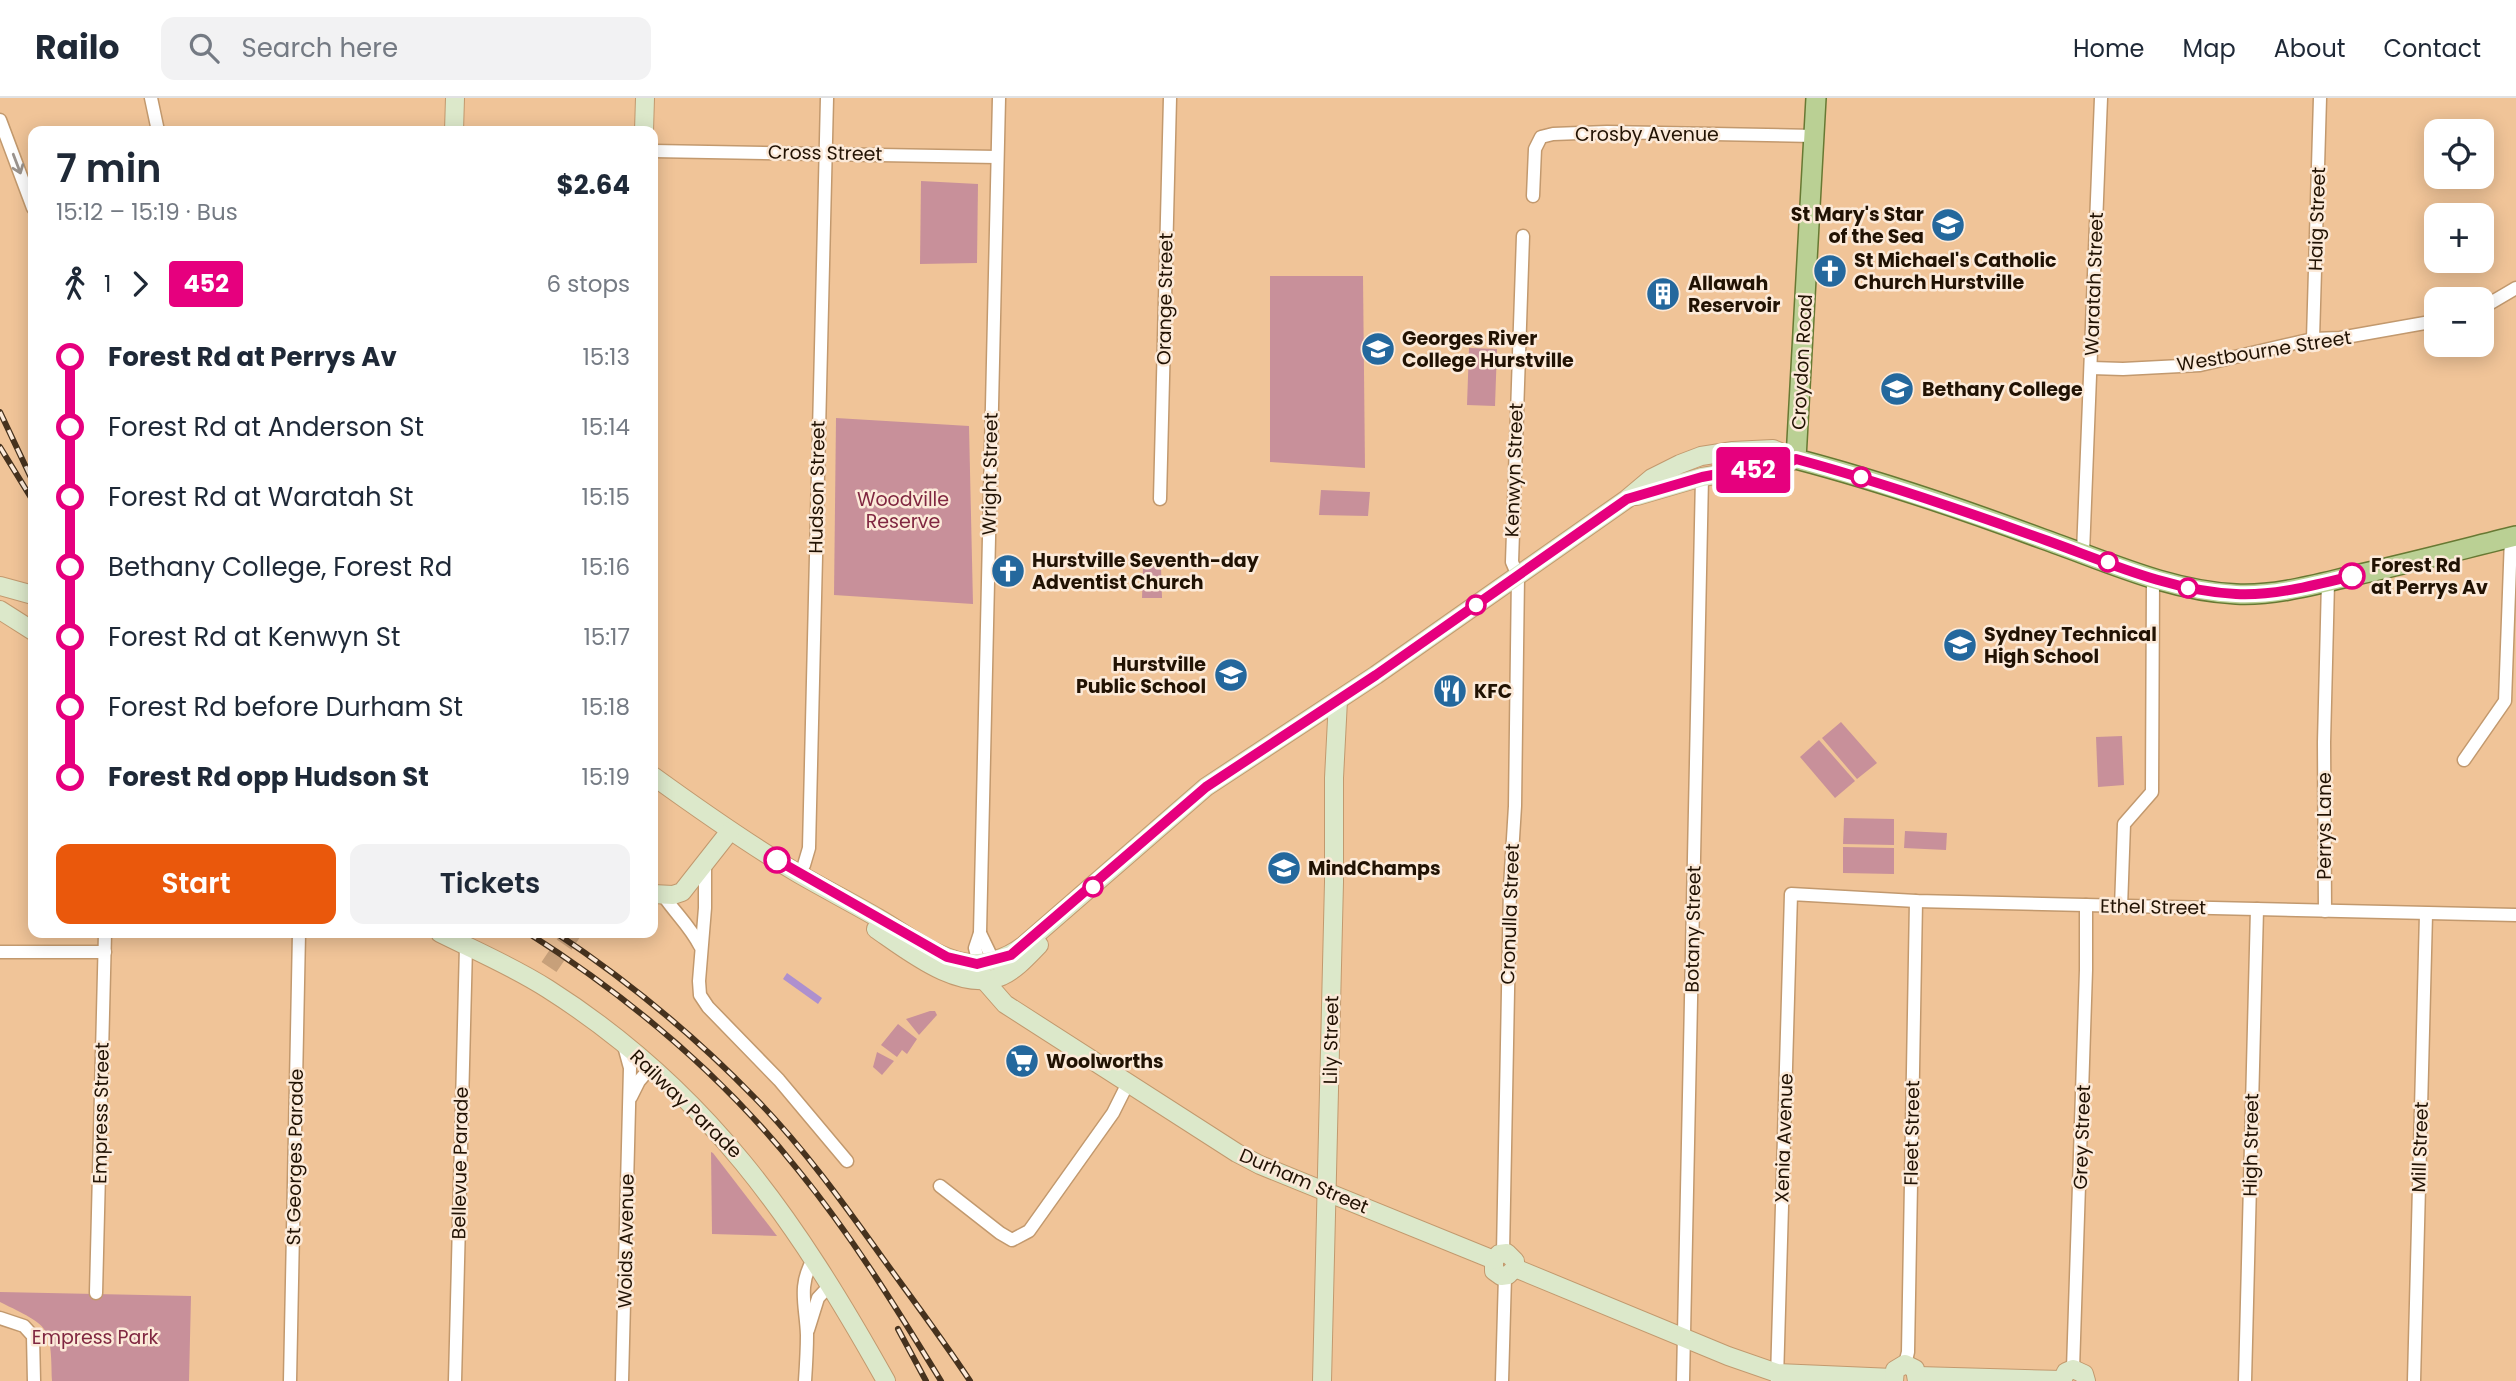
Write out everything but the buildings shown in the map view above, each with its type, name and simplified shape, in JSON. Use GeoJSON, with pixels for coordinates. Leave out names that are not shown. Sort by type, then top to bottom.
{"type":"FeatureCollection","features":[{"type":"Feature","properties":{"kind":"main road","name":"Croydon Road"},"geometry":{"type":"LineString","coordinates":[[1796,459],[1816,98]]}},
{"type":"Feature","properties":{"kind":"main road"},"geometry":{"type":"LineString","coordinates":[[1796,459],[1871,480],[2153,578],[2193,589],[2238,594],[2280,591],[2328,582],[2514,537]]}},
{"type":"Feature","properties":{"kind":"street"},"geometry":{"type":"LineString","coordinates":[[151,98],[157,126]]}},
{"type":"Feature","properties":{"kind":"street"},"geometry":{"type":"LineString","coordinates":[[454,126],[455,98]]}},
{"type":"Feature","properties":{"kind":"street"},"geometry":{"type":"LineString","coordinates":[[645,98],[645,126]]}},
{"type":"Feature","properties":{"kind":"street","name":"Hudson Street"},"geometry":{"type":"LineString","coordinates":[[798,874],[809,848],[827,98]]}},
{"type":"Feature","properties":{"kind":"street","name":"Wright Street"},"geometry":{"type":"LineString","coordinates":[[989,970],[980,933],[999,98]]}},
{"type":"Feature","properties":{"kind":"street","name":"Orange Street"},"geometry":{"type":"LineString","coordinates":[[1160,499],[1170,98]]}},
{"type":"Feature","properties":{"kind":"street","name":"Waratah Street"},"geometry":{"type":"LineString","coordinates":[[2083,553],[2101,98]]}},
{"type":"Feature","properties":{"kind":"street","name":"Haig Street"},"geometry":{"type":"LineString","coordinates":[[2313,339],[2320,98]]}},
{"type":"Feature","properties":{"kind":"street"},"geometry":{"type":"LineString","coordinates":[[0,120],[28,195]]}},
{"type":"Feature","properties":{"kind":"street","name":"Crosby Avenue"},"geometry":{"type":"LineString","coordinates":[[1533,195],[1535,149],[1537,142],[1547,134],[1607,132],[1814,135]]}},
{"type":"Feature","properties":{"kind":"street","name":"Cross Street"},"geometry":{"type":"LineString","coordinates":[[658,151],[997,157]]}},
{"type":"Feature","properties":{"kind":"street","name":"Kenwyn Street"},"geometry":{"type":"LineString","coordinates":[[1518,576],[1511,562],[1523,236]]}},
{"type":"Feature","properties":{"kind":"street"},"geometry":{"type":"LineString","coordinates":[[2494,301],[2516,288]]}},
{"type":"Feature","properties":{"kind":"street","name":"Westbourne Street"},"geometry":{"type":"LineString","coordinates":[[2091,368],[2200,365],[2313,339],[2340,338],[2424,323]]}},
{"type":"Feature","properties":{"kind":"street"},"geometry":{"type":"LineString","coordinates":[[658,780],[730,831],[798,874],[947,957],[989,970],[1023,946],[1086,893],[1206,787],[1518,576],[1627,499],[1652,478],[1701,457],[1733,451],[1773,449],[1796,459]]}},
{"type":"Feature","properties":{"kind":"street"},"geometry":{"type":"LineString","coordinates":[[1627,499],[1702,477],[1734,471],[1774,470],[1796,459]]}},
{"type":"Feature","properties":{"kind":"street","name":"Botany Street"},"geometry":{"type":"LineString","coordinates":[[1682,1381],[1702,477]]}},
{"type":"Feature","properties":{"kind":"street"},"geometry":{"type":"LineString","coordinates":[[2464,760],[2505,701],[2514,537]]}},
{"type":"Feature","properties":{"kind":"street","name":"Cronulla Street"},"geometry":{"type":"LineString","coordinates":[[1498,1256],[1515,806],[1518,576]]}},
{"type":"Feature","properties":{"kind":"street"},"geometry":{"type":"LineString","coordinates":[[2121,907],[2124,824],[2152,792],[2153,578]]}},
{"type":"Feature","properties":{"kind":"street","name":"Perrys Lane"},"geometry":{"type":"LineString","coordinates":[[2326,911],[2324,741],[2328,582]]}},
{"type":"Feature","properties":{"kind":"street"},"geometry":{"type":"LineString","coordinates":[[0,586],[28,594]]}},
{"type":"Feature","properties":{"kind":"street"},"geometry":{"type":"LineString","coordinates":[[3,612],[28,606]]}},
{"type":"Feature","properties":{"kind":"street"},"geometry":{"type":"LineString","coordinates":[[3,612],[28,628]]}},
{"type":"Feature","properties":{"kind":"street","name":"Lily Street"},"geometry":{"type":"LineString","coordinates":[[1322,1381],[1334,778],[1338,699]]}},
{"type":"Feature","properties":{"kind":"street"},"geometry":{"type":"LineString","coordinates":[[658,893],[673,895],[682,892],[730,831]]}},
{"type":"Feature","properties":{"kind":"street"},"geometry":{"type":"LineString","coordinates":[[708,860],[732,847],[754,846]]}},
{"type":"Feature","properties":{"kind":"street"},"geometry":{"type":"LineString","coordinates":[[708,860],[700,946],[700,995],[708,1007],[779,1080],[847,1161]]}},
{"type":"Feature","properties":{"kind":"street","name":"Ethel Street"},"geometry":{"type":"LineString","coordinates":[[1791,894],[2121,907],[2516,915]]}},
{"type":"Feature","properties":{"kind":"street","name":"Xenia Avenue"},"geometry":{"type":"LineString","coordinates":[[1777,1377],[1791,894]]}},
{"type":"Feature","properties":{"kind":"street"},"geometry":{"type":"LineString","coordinates":[[658,895],[680,915],[693,931],[700,946]]}},
{"type":"Feature","properties":{"kind":"street","name":"Fleet Street"},"geometry":{"type":"LineString","coordinates":[[1906,1376],[1916,901]]}},
{"type":"Feature","properties":{"kind":"street","name":"Grey Street"},"geometry":{"type":"LineString","coordinates":[[2071,1378],[2085,1011],[2086,905]]}},
{"type":"Feature","properties":{"kind":"street"},"geometry":{"type":"LineString","coordinates":[[680,915],[693,915],[705,908]]}},
{"type":"Feature","properties":{"kind":"street","name":"High Street"},"geometry":{"type":"LineString","coordinates":[[2245,1381],[2257,909]]}},
{"type":"Feature","properties":{"kind":"street","name":"Mill Street"},"geometry":{"type":"LineString","coordinates":[[2414,1381],[2426,914]]}},
{"type":"Feature","properties":{"kind":"street","name":"Empress Street"},"geometry":{"type":"LineString","coordinates":[[96,1293],[105,938]]}},
{"type":"Feature","properties":{"kind":"street","name":"St Georges Parade"},"geometry":{"type":"LineString","coordinates":[[290,1381],[299,938]]}},
{"type":"Feature","properties":{"kind":"street","name":"Railway Parade"},"geometry":{"type":"LineString","coordinates":[[450,938],[539,984],[591,1018],[651,1067],[700,1113],[744,1160],[814,1258],[886,1381]]}},
{"type":"Feature","properties":{"kind":"street","name":"Bellevue Parade"},"geometry":{"type":"LineString","coordinates":[[455,1381],[466,946]]}},
{"type":"Feature","properties":{"kind":"street"},"geometry":{"type":"LineString","coordinates":[[0,952],[105,952]]}},
{"type":"Feature","properties":{"kind":"street"},"geometry":{"type":"LineString","coordinates":[[539,984],[549,967]]}},
{"type":"Feature","properties":{"kind":"street","name":"Durham Street"},"geometry":{"type":"LineString","coordinates":[[989,970],[1019,1013],[1248,1160],[1498,1256]]}},
{"type":"Feature","properties":{"kind":"street","name":"Woids Avenue"},"geometry":{"type":"LineString","coordinates":[[622,1042],[630,1068],[622,1381]]}},
{"type":"Feature","properties":{"kind":"street"},"geometry":{"type":"LineString","coordinates":[[629,1100],[639,1081],[651,1067]]}},
{"type":"Feature","properties":{"kind":"street"},"geometry":{"type":"LineString","coordinates":[[940,1186],[1000,1233],[1012,1240],[1018,1238],[1029,1231],[1113,1113],[1128,1083]]}},
{"type":"Feature","properties":{"kind":"street"},"geometry":{"type":"LineString","coordinates":[[1498,1256],[1513,1258],[1502,1381]]}},
{"type":"Feature","properties":{"kind":"street"},"geometry":{"type":"LineString","coordinates":[[806,1381],[807,1333],[803,1291],[814,1258]]}},
{"type":"Feature","properties":{"kind":"street"},"geometry":{"type":"LineString","coordinates":[[1510,1272],[1684,1337],[1777,1377],[2071,1378]]}},
{"type":"Feature","properties":{"kind":"street"},"geometry":{"type":"LineString","coordinates":[[807,1333],[818,1298],[831,1284]]}},
{"type":"Feature","properties":{"kind":"street"},"geometry":{"type":"LineString","coordinates":[[0,1318],[24,1326],[34,1338],[34,1381]]}},
{"type":"Feature","properties":{"kind":"green space"},"geometry":{"type":"Polygon","coordinates":[[[921,181],[978,184],[977,263],[920,264],[921,181]]]}},
{"type":"Feature","properties":{"kind":"green space"},"geometry":{"type":"Polygon","coordinates":[[[1270,276],[1363,276],[1365,468],[1270,462],[1270,276]]]}},
{"type":"Feature","properties":{"kind":"green space"},"geometry":{"type":"Polygon","coordinates":[[[1469,348],[1497,349],[1495,406],[1467,405],[1469,348]]]}},
{"type":"Feature","properties":{"kind":"green space","name":"Woodville Reserve"},"geometry":{"type":"Polygon","coordinates":[[[836,418],[969,426],[973,604],[834,595],[836,418]]]}},
{"type":"Feature","properties":{"kind":"green space"},"geometry":{"type":"Polygon","coordinates":[[[1321,490],[1370,492],[1368,516],[1319,515],[1321,490]]]}},
{"type":"Feature","properties":{"kind":"green space"},"geometry":{"type":"Polygon","coordinates":[[[1143,566],[1161,566],[1162,598],[1142,598],[1143,566]]]}},
{"type":"Feature","properties":{"kind":"green space"},"geometry":{"type":"Polygon","coordinates":[[[1841,722],[1877,763],[1857,779],[1822,738],[1841,722]]]}},
{"type":"Feature","properties":{"kind":"green space"},"geometry":{"type":"Polygon","coordinates":[[[2122,736],[2124,785],[2098,787],[2096,737],[2122,736]]]}},
{"type":"Feature","properties":{"kind":"green space"},"geometry":{"type":"Polygon","coordinates":[[[1819,740],[1855,781],[1835,798],[1800,757],[1819,740]]]}},
{"type":"Feature","properties":{"kind":"green space"},"geometry":{"type":"Polygon","coordinates":[[[1844,818],[1894,819],[1894,845],[1843,844],[1844,818]]]}},
{"type":"Feature","properties":{"kind":"green space"},"geometry":{"type":"Polygon","coordinates":[[[1905,831],[1947,833],[1946,850],[1904,848],[1905,831]]]}},
{"type":"Feature","properties":{"kind":"green space"},"geometry":{"type":"Polygon","coordinates":[[[1843,847],[1894,848],[1894,874],[1843,873],[1843,847]]]}},
{"type":"Feature","properties":{"kind":"green space"},"geometry":{"type":"Polygon","coordinates":[[[935,1011],[937,1015],[919,1035],[906,1019],[935,1011]]]}},
{"type":"Feature","properties":{"kind":"green space"},"geometry":{"type":"Polygon","coordinates":[[[898,1024],[917,1039],[907,1054],[902,1050],[897,1057],[881,1045],[898,1024]]]}},
{"type":"Feature","properties":{"kind":"green space"},"geometry":{"type":"Polygon","coordinates":[[[877,1052],[894,1061],[882,1075],[873,1067],[877,1052]]]}},
{"type":"Feature","properties":{"kind":"green space"},"geometry":{"type":"Polygon","coordinates":[[[711,1152],[713,1153],[777,1236],[712,1234],[711,1152]]]}},
{"type":"Feature","properties":{"kind":"green space","name":"Empress Park"},"geometry":{"type":"Polygon","coordinates":[[[0,1292],[191,1296],[189,1381],[52,1381],[50,1348],[44,1330],[29,1317],[0,1302],[0,1292]]]}},
{"type":"Feature","properties":{"kind":"shaded area"},"geometry":{"type":"Polygon","coordinates":[[[787,973],[822,998],[818,1004],[783,979],[787,973]]]}},
{"type":"Feature","properties":{"kind":"tunnel"},"geometry":{"type":"LineString","coordinates":[[549,967],[569,938]]}},
{"type":"Feature","properties":{"kind":"railway"},"geometry":{"type":"LineString","coordinates":[[0,412],[28,471]]}},
{"type":"Feature","properties":{"kind":"railway"},"geometry":{"type":"LineString","coordinates":[[0,447],[28,493]]}},
{"type":"Feature","properties":{"kind":"railway"},"geometry":{"type":"LineString","coordinates":[[536,938],[602,984],[673,1040],[769,1135],[818,1195],[855,1247],[941,1381]]}},
{"type":"Feature","properties":{"kind":"railway"},"geometry":{"type":"LineString","coordinates":[[563,938],[660,1010],[709,1053],[773,1117],[838,1197],[970,1381]]}},
{"type":"Feature","properties":{"kind":"railway"},"geometry":{"type":"LineString","coordinates":[[898,1329],[926,1381]]}},
{"type":"Feature","properties":{"kind":"bus line","name":"452"},"geometry":{"type":"LineString","coordinates":[[777,860],[947,957],[977,964],[1011,955],[1206,787],[1376,675],[1627,499],[1702,477],[1734,471],[1774,470],[1796,459],[1860,477],[2153,578],[2193,589],[2238,594],[2259,593],[2352,576]]}},
{"type":"Feature","properties":{"kind":"place","name":"St Mary's Star of the Sea"},"geometry":{"type":"Point","coordinates":[1948,225]}},
{"type":"Feature","properties":{"kind":"place","name":"St Michael's Catholic Church Hurstville"},"geometry":{"type":"Point","coordinates":[1830,271]}},
{"type":"Feature","properties":{"kind":"place","name":"Allawah Reservoir"},"geometry":{"type":"Point","coordinates":[1663,294]}},
{"type":"Feature","properties":{"kind":"place","name":"Georges River College Hurstville"},"geometry":{"type":"Point","coordinates":[1378,349]}},
{"type":"Feature","properties":{"kind":"place","name":"Bethany College"},"geometry":{"type":"Point","coordinates":[1897,389]}},
{"type":"Feature","properties":{"kind":"place","name":"Hurstville Seventh-day Adventist Church"},"geometry":{"type":"Point","coordinates":[1008,571]}},
{"type":"Feature","properties":{"kind":"place","name":"Forest Rd at Perrys Av"},"geometry":{"type":"Point","coordinates":[2352,576]}},
{"type":"Feature","properties":{"kind":"place","name":"Sydney Technical High School"},"geometry":{"type":"Point","coordinates":[1960,645]}},
{"type":"Feature","properties":{"kind":"place","name":"Hurstville Public School"},"geometry":{"type":"Point","coordinates":[1231,675]}},
{"type":"Feature","properties":{"kind":"place","name":"KFC"},"geometry":{"type":"Point","coordinates":[1450,691]}},
{"type":"Feature","properties":{"kind":"place","name":"MindChamps"},"geometry":{"type":"Point","coordinates":[1284,868]}},
{"type":"Feature","properties":{"kind":"place","name":"Woolworths"},"geometry":{"type":"Point","coordinates":[1022,1061]}}]}
